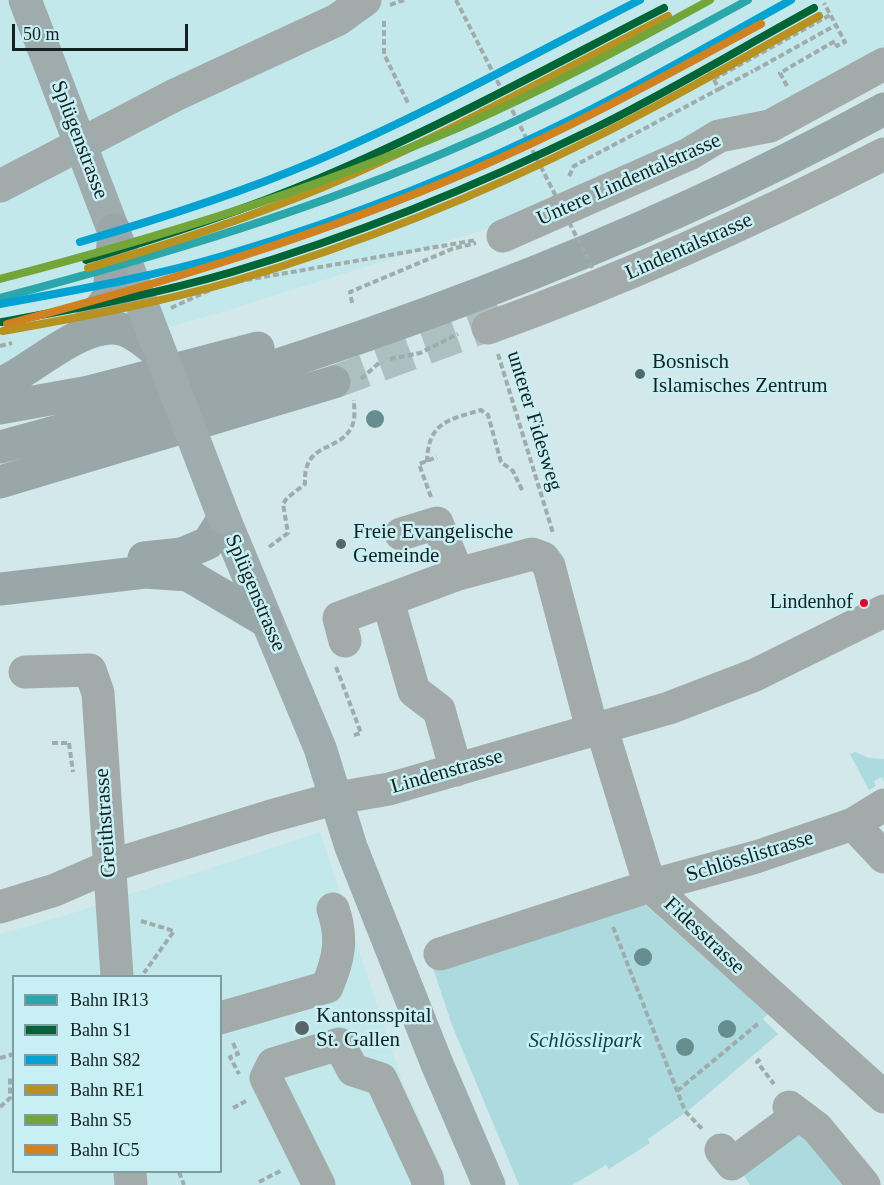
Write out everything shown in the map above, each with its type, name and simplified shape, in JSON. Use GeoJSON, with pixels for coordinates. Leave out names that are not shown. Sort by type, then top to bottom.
{"type":"FeatureCollection","features":[{"type":"Feature","properties":{"kind":"highway"},"geometry":{"type":"LineString","coordinates":[[0,447],[240,377],[434,309],[624,235],[812,149],[884,109]]}},
{"type":"Feature","properties":{"kind":"highway"},"geometry":{"type":"LineString","coordinates":[[0,384],[47,358],[81,334],[109,297],[114,230]]}},
{"type":"Feature","properties":{"kind":"highway"},"geometry":{"type":"LineString","coordinates":[[0,408],[89,392],[232,357],[360,315],[434,309]]}},
{"type":"Feature","properties":{"kind":"highway"},"geometry":{"type":"LineString","coordinates":[[81,334],[120,329],[138,337],[160,354]]}},
{"type":"Feature","properties":{"kind":"highway"},"geometry":{"type":"LineString","coordinates":[[0,482],[349,388]]}},
{"type":"Feature","properties":{"kind":"highway"},"geometry":{"type":"LineString","coordinates":[[0,580],[192,551],[208,543],[224,518]]}},
{"type":"Feature","properties":{"kind":"highway"},"geometry":{"type":"LineString","coordinates":[[0,589],[145,572],[188,575],[267,621]]}},
{"type":"Feature","properties":{"kind":"main road","name":"Splügenstrasse"},"geometry":{"type":"LineString","coordinates":[[25,0],[224,518],[320,748],[351,847],[437,1064],[489,1185]]}},
{"type":"Feature","properties":{"kind":"street"},"geometry":{"type":"LineString","coordinates":[[0,186],[176,95],[337,20],[374,8]]}},
{"type":"Feature","properties":{"kind":"street","name":"Untere Lindentalstrasse"},"geometry":{"type":"LineString","coordinates":[[503,236],[689,154],[719,136],[770,126],[884,64]]}},
{"type":"Feature","properties":{"kind":"street","name":"Lindentalstrasse"},"geometry":{"type":"LineString","coordinates":[[488,328],[602,285],[817,188],[884,154]]}},
{"type":"Feature","properties":{"kind":"street"},"geometry":{"type":"LineString","coordinates":[[345,641],[339,618],[458,574],[437,523],[401,534]]}},
{"type":"Feature","properties":{"kind":"street","name":"Fidesstrasse"},"geometry":{"type":"LineString","coordinates":[[458,574],[532,554],[543,558],[549,566],[597,727],[650,886],[778,1005],[884,1097]]}},
{"type":"Feature","properties":{"kind":"street"},"geometry":{"type":"LineString","coordinates":[[388,601],[414,692],[439,710],[456,770]]}},
{"type":"Feature","properties":{"kind":"street","name":"Lindenstrasse"},"geometry":{"type":"LineString","coordinates":[[0,907],[55,890],[110,866],[336,798],[389,789],[669,708],[755,675],[884,611]]}},
{"type":"Feature","properties":{"kind":"street","name":"Greithstrasse"},"geometry":{"type":"LineString","coordinates":[[25,672],[90,670],[98,693],[117,975]]}},
{"type":"Feature","properties":{"kind":"street","name":"Schlösslistrasse"},"geometry":{"type":"LineString","coordinates":[[440,954],[650,886],[756,857],[853,824],[884,805]]}},
{"type":"Feature","properties":{"kind":"street"},"geometry":{"type":"LineString","coordinates":[[853,824],[884,857]]}},
{"type":"Feature","properties":{"kind":"street"},"geometry":{"type":"LineString","coordinates":[[222,1017],[327,987],[337,963],[340,940],[333,909]]}},
{"type":"Feature","properties":{"kind":"street"},"geometry":{"type":"LineString","coordinates":[[319,1185],[266,1078],[273,1064],[339,1044],[353,1070],[381,1080],[428,1178],[428,1185]]}},
{"type":"Feature","properties":{"kind":"street"},"geometry":{"type":"LineString","coordinates":[[721,1150],[732,1164],[793,1111],[818,1128],[864,1185]]}},
{"type":"Feature","properties":{"kind":"path"},"geometry":{"type":"LineString","coordinates":[[456,0],[602,285]]}},
{"type":"Feature","properties":{"kind":"path"},"geometry":{"type":"LineString","coordinates":[[517,100],[507,100],[480,111],[483,118],[504,109],[517,100],[711,0]]}},
{"type":"Feature","properties":{"kind":"path"},"geometry":{"type":"LineString","coordinates":[[800,111],[780,73],[835,41],[837,46],[845,42],[824,3]]}},
{"type":"Feature","properties":{"kind":"path"},"geometry":{"type":"LineString","coordinates":[[374,8],[384,54],[408,103]]}},
{"type":"Feature","properties":{"kind":"path"},"geometry":{"type":"LineString","coordinates":[[714,80],[831,15]]}},
{"type":"Feature","properties":{"kind":"path"},"geometry":{"type":"LineString","coordinates":[[574,166],[836,25]]}},
{"type":"Feature","properties":{"kind":"path"},"geometry":{"type":"LineString","coordinates":[[707,67],[719,89]]}},
{"type":"Feature","properties":{"kind":"path"},"geometry":{"type":"LineString","coordinates":[[535,218],[538,225]]}},
{"type":"Feature","properties":{"kind":"path"},"geometry":{"type":"LineString","coordinates":[[352,303],[350,292],[452,249],[503,236]]}},
{"type":"Feature","properties":{"kind":"path"},"geometry":{"type":"LineString","coordinates":[[160,311],[223,284],[503,236]]}},
{"type":"Feature","properties":{"kind":"path"},"geometry":{"type":"LineString","coordinates":[[268,547],[288,533],[283,504],[305,484],[307,466],[311,458],[349,432],[352,426],[349,388],[383,360],[432,348],[472,326],[482,324],[488,328]]}},
{"type":"Feature","properties":{"kind":"path","name":"unterer Fidesweg"},"geometry":{"type":"LineString","coordinates":[[488,328],[511,390],[550,523]]}},
{"type":"Feature","properties":{"kind":"path"},"geometry":{"type":"LineString","coordinates":[[0,346],[21,342]]}},
{"type":"Feature","properties":{"kind":"path"},"geometry":{"type":"LineString","coordinates":[[427,462],[430,439],[436,428],[447,420],[481,410],[488,415],[501,462],[513,471],[523,492]]}},
{"type":"Feature","properties":{"kind":"path"},"geometry":{"type":"LineString","coordinates":[[428,490],[419,464],[437,457]]}},
{"type":"Feature","properties":{"kind":"path"},"geometry":{"type":"LineString","coordinates":[[345,641],[328,648],[361,733],[351,736]]}},
{"type":"Feature","properties":{"kind":"path"},"geometry":{"type":"LineString","coordinates":[[52,743],[69,743]]}},
{"type":"Feature","properties":{"kind":"path"},"geometry":{"type":"LineString","coordinates":[[136,919],[174,932],[143,975]]}},
{"type":"Feature","properties":{"kind":"path"},"geometry":{"type":"LineString","coordinates":[[601,930],[613,926],[685,1111]]}},
{"type":"Feature","properties":{"kind":"path"},"geometry":{"type":"LineString","coordinates":[[677,1091],[764,1018]]}},
{"type":"Feature","properties":{"kind":"path"},"geometry":{"type":"LineString","coordinates":[[236,1068],[230,1057],[238,1054]]}},
{"type":"Feature","properties":{"kind":"path"},"geometry":{"type":"LineString","coordinates":[[760,1059],[757,1062],[765,1073]]}},
{"type":"Feature","properties":{"kind":"path"},"geometry":{"type":"LineString","coordinates":[[0,1107],[10,1098],[10,1076]]}},
{"type":"Feature","properties":{"kind":"path"},"geometry":{"type":"LineString","coordinates":[[259,1182],[282,1170]]}},
{"type":"Feature","properties":{"kind":"shaded area"},"geometry":{"type":"Polygon","coordinates":[[[0,0],[884,0],[884,58],[556,207],[228,310],[0,377],[0,0]]]}},
{"type":"Feature","properties":{"kind":"shaded area","name":"Kantonsspital St. Gallen"},"geometry":{"type":"Polygon","coordinates":[[[320,832],[401,1078],[449,1185],[0,1185],[0,934],[67,915],[320,832]]]}},
{"type":"Feature","properties":{"kind":"green space"},"geometry":{"type":"Polygon","coordinates":[[[855,752],[869,758],[884,759],[884,781],[881,777],[874,781],[876,786],[869,790],[850,754],[855,752]]]}},
{"type":"Feature","properties":{"kind":"green space","name":"Schlösslipark"},"geometry":{"type":"Polygon","coordinates":[[[641,901],[768,1014],[763,1019],[778,1034],[689,1110],[648,1139],[650,1143],[609,1169],[606,1165],[572,1185],[519,1185],[452,1025],[433,968],[641,901]]]}},
{"type":"Feature","properties":{"kind":"green space"},"geometry":{"type":"Polygon","coordinates":[[[794,1127],[858,1185],[750,1185],[739,1168],[794,1127]]]}},
{"type":"Feature","properties":{"kind":"tunnel"},"geometry":{"type":"LineString","coordinates":[[334,382],[515,315]]}},
{"type":"Feature","properties":{"kind":"rail line","name":"S82"},"geometry":{"type":"LineString","coordinates":[[80,242],[256,185],[355,144],[640,0]]}},
{"type":"Feature","properties":{"kind":"rail line","name":"S5"},"geometry":{"type":"LineString","coordinates":[[0,279],[233,212],[404,150],[524,97],[710,0]]}},
{"type":"Feature","properties":{"kind":"rail line","name":"IR13"},"geometry":{"type":"LineString","coordinates":[[0,298],[238,229],[296,210],[412,166],[505,126],[575,92],[748,0]]}},
{"type":"Feature","properties":{"kind":"rail line","name":"S82"},"geometry":{"type":"LineString","coordinates":[[0,304],[198,263],[272,241],[410,191],[500,153],[588,111],[791,0]]}},
{"type":"Feature","properties":{"kind":"rail line","name":"S1"},"geometry":{"type":"LineString","coordinates":[[86,260],[261,202],[362,160],[535,75],[664,8]]}},
{"type":"Feature","properties":{"kind":"rail line","name":"S1"},"geometry":{"type":"LineString","coordinates":[[2,322],[118,300],[204,280],[279,258],[417,208],[507,169],[623,114],[814,8]]}},
{"type":"Feature","properties":{"kind":"rail line","name":"RE1"},"geometry":{"type":"LineString","coordinates":[[88,268],[206,231],[365,169],[453,127],[668,16]]}},
{"type":"Feature","properties":{"kind":"rail line","name":"RE1"},"geometry":{"type":"LineString","coordinates":[[3,331],[119,309],[205,289],[281,267],[374,234],[511,178],[556,157],[655,106],[819,16]]}},
{"type":"Feature","properties":{"kind":"rail line","name":"IC5"},"geometry":{"type":"LineString","coordinates":[[7,324],[186,274],[304,235],[420,192],[550,135],[761,24]]}},
{"type":"Feature","properties":{"kind":"place","name":"Bosnisch Islamisches Zentrum"},"geometry":{"type":"Point","coordinates":[640,374]}},
{"type":"Feature","properties":{"kind":"place","name":"Freie Evangelische Gemeinde"},"geometry":{"type":"Point","coordinates":[341,544]}},
{"type":"Feature","properties":{"kind":"place","name":"Lindenhof"},"geometry":{"type":"Point","coordinates":[864,603]}},
{"type":"Feature","properties":{"kind":"place","name":"Kantonsspital St. Gallen"},"geometry":{"type":"Point","coordinates":[302,1028]}}]}
